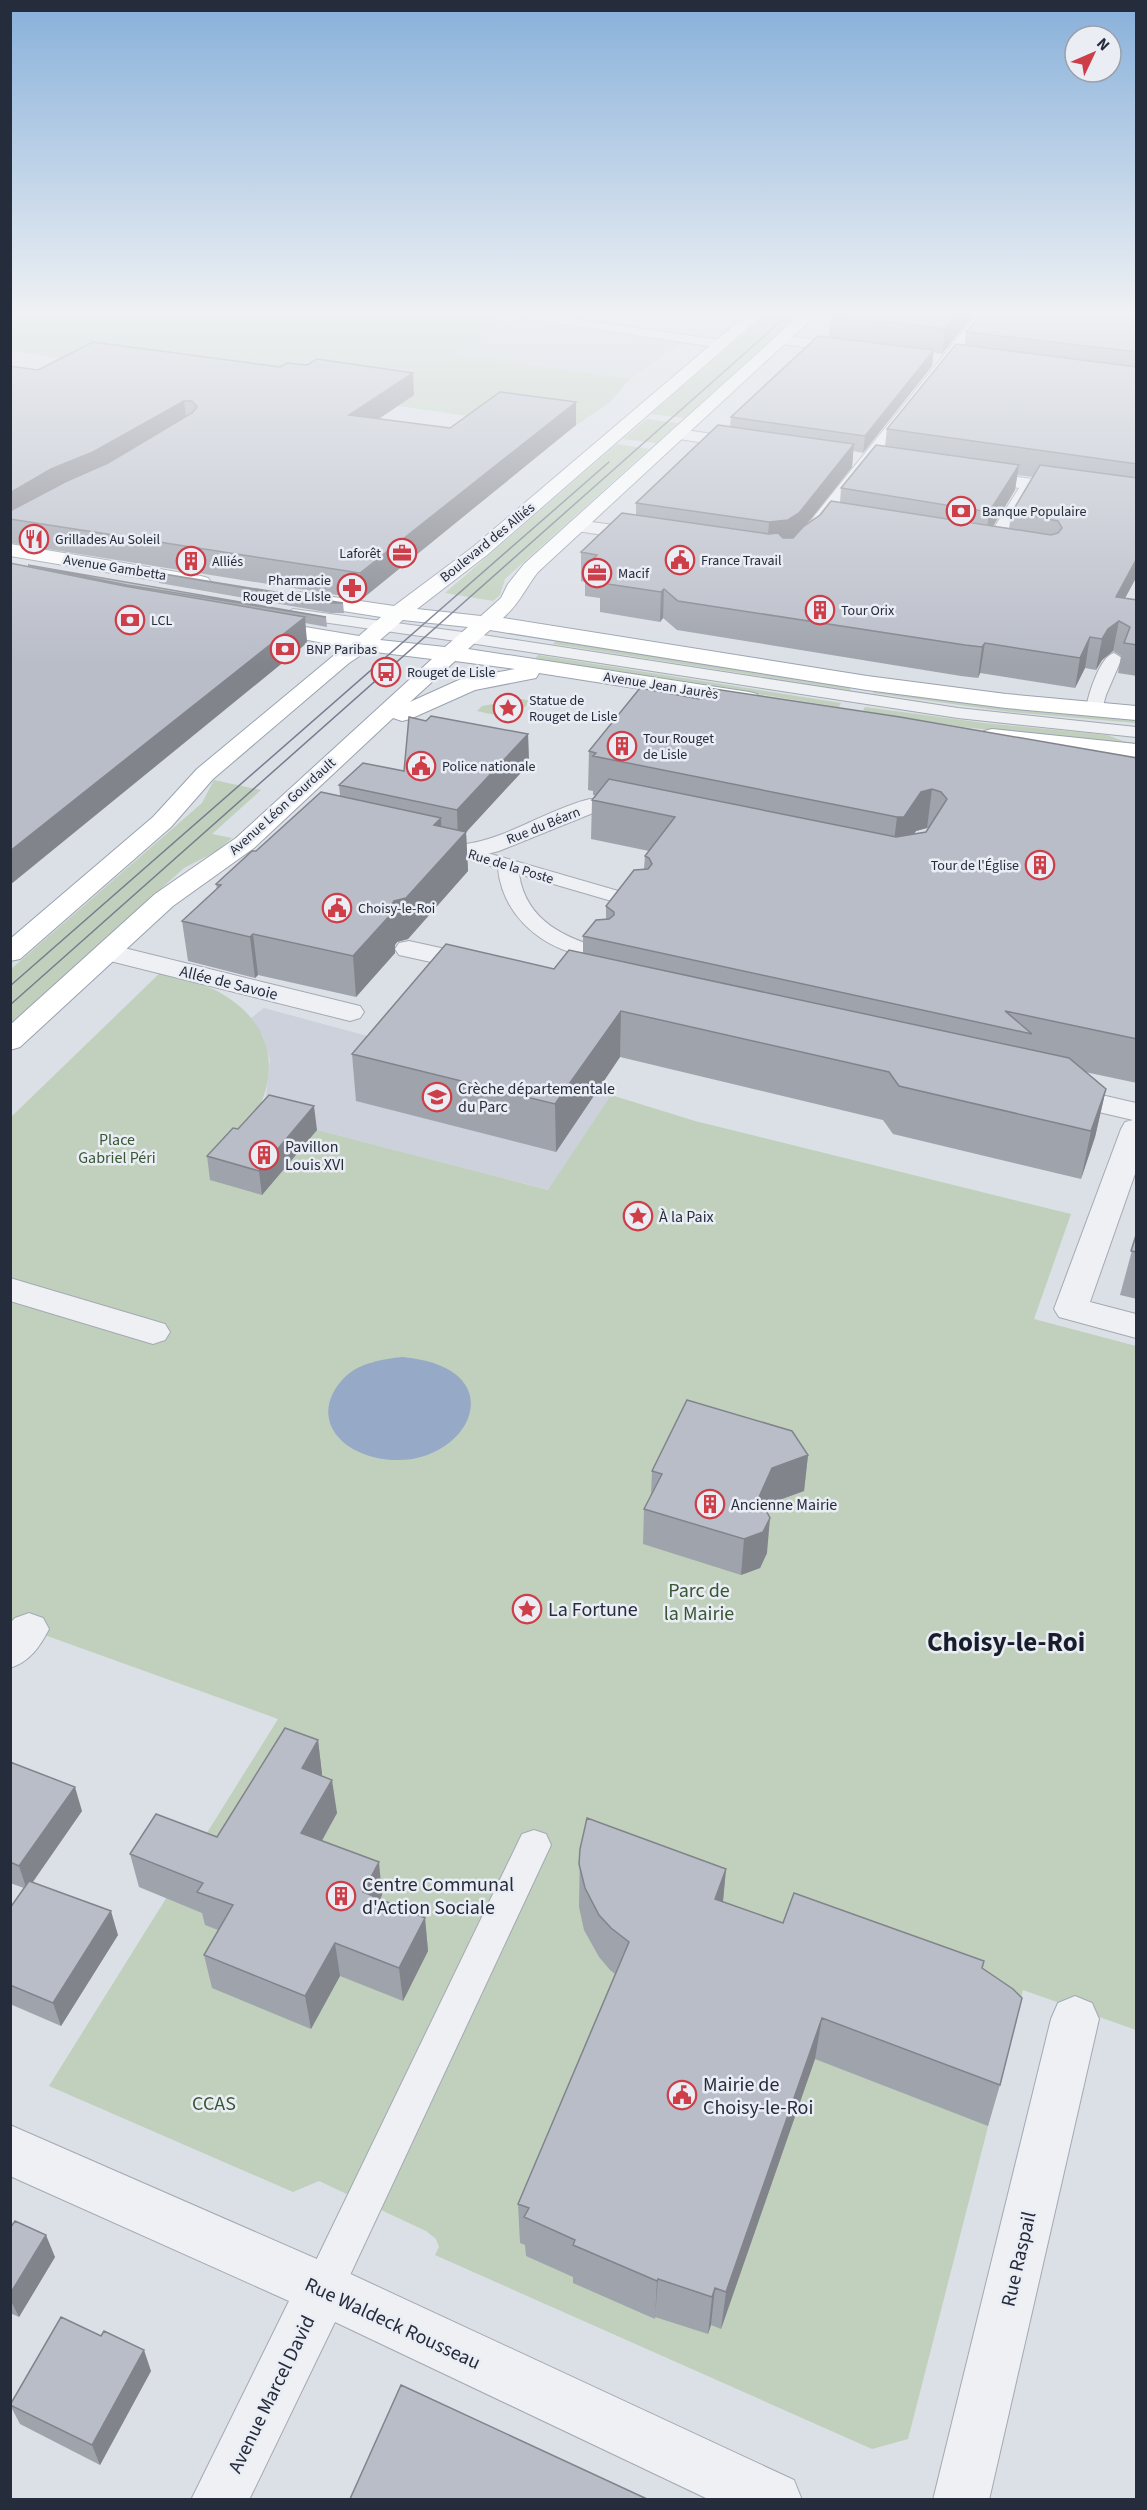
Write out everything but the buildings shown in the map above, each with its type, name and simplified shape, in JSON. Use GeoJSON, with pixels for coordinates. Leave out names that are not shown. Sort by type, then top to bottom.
{"type":"FeatureCollection","features":[{"type":"Feature","properties":{"kind":"main road","name":"Boulevard des Alliés"},"geometry":{"type":"LineString","coordinates":[[372,635],[480,551],[620,431]]}},
{"type":"Feature","properties":{"kind":"main road"},"geometry":{"type":"LineString","coordinates":[[470,638],[510,601],[518,584],[531,568],[681,431]]}},
{"type":"Feature","properties":{"kind":"main road","name":"Avenue Gambetta"},"geometry":{"type":"LineString","coordinates":[[10,550],[222,585]]}},
{"type":"Feature","properties":{"kind":"main road"},"geometry":{"type":"LineString","coordinates":[[518,584],[526,597],[539,607],[575,626],[619,643]]}},
{"type":"Feature","properties":{"kind":"main road"},"geometry":{"type":"LineString","coordinates":[[279,603],[398,613]]}},
{"type":"Feature","properties":{"kind":"main road","name":"Avenue Jean Jaurès"},"geometry":{"type":"LineString","coordinates":[[398,613],[485,622],[891,686],[1006,701],[1137,713]]}},
{"type":"Feature","properties":{"kind":"main road"},"geometry":{"type":"LineString","coordinates":[[246,623],[372,635]]}},
{"type":"Feature","properties":{"kind":"main road"},"geometry":{"type":"LineString","coordinates":[[10,953],[162,822],[205,774],[340,658],[372,635]]}},
{"type":"Feature","properties":{"kind":"main road","name":"Avenue Jean Jaurès"},"geometry":{"type":"LineString","coordinates":[[372,635],[409,651],[474,656],[566,669],[965,734],[1137,752]]}},
{"type":"Feature","properties":{"kind":"main road","name":"Avenue Léon Gourdault"},"geometry":{"type":"LineString","coordinates":[[10,1041],[164,900],[245,843],[376,721],[470,638]]}},
{"type":"Feature","properties":{"kind":"main road"},"geometry":{"type":"LineString","coordinates":[[376,721],[411,712],[430,700],[468,684],[566,669]]}},
{"type":"Feature","properties":{"kind":"street"},"geometry":{"type":"LineString","coordinates":[[796,550],[810,539],[822,519],[892,431]]}},
{"type":"Feature","properties":{"kind":"street"},"geometry":{"type":"LineString","coordinates":[[678,434],[765,447]]}},
{"type":"Feature","properties":{"kind":"street"},"geometry":{"type":"LineString","coordinates":[[951,473],[1137,499]]}},
{"type":"Feature","properties":{"kind":"street"},"geometry":{"type":"LineString","coordinates":[[992,547],[1030,484]]}},
{"type":"Feature","properties":{"kind":"street"},"geometry":{"type":"LineString","coordinates":[[822,519],[844,523]]}},
{"type":"Feature","properties":{"kind":"street"},"geometry":{"type":"LineString","coordinates":[[577,526],[672,540]]}},
{"type":"Feature","properties":{"kind":"street"},"geometry":{"type":"LineString","coordinates":[[969,543],[1014,550]]}},
{"type":"Feature","properties":{"kind":"street","name":"Rue du Béarn"},"geometry":{"type":"LineString","coordinates":[[463,852],[490,846],[590,806],[657,818]]}},
{"type":"Feature","properties":{"kind":"street"},"geometry":{"type":"LineString","coordinates":[[278,811],[306,818]]}},
{"type":"Feature","properties":{"kind":"street","name":"Rue de la Poste"},"geometry":{"type":"LineString","coordinates":[[405,839],[463,852]]}},
{"type":"Feature","properties":{"kind":"street"},"geometry":{"type":"LineString","coordinates":[[409,949],[501,970]]}},
{"type":"Feature","properties":{"kind":"street","name":"Allée de Savoie"},"geometry":{"type":"LineString","coordinates":[[108,952],[351,1012]]}},
{"type":"Feature","properties":{"kind":"street"},"geometry":{"type":"LineString","coordinates":[[1032,1088],[1137,1112]]}},
{"type":"Feature","properties":{"kind":"street"},"geometry":{"type":"LineString","coordinates":[[1137,1129],[1071,1309],[1137,1326]]}},
{"type":"Feature","properties":{"kind":"street"},"geometry":{"type":"LineString","coordinates":[[10,1289],[153,1332]]}},
{"type":"Feature","properties":{"kind":"street","name":"Rue Raspail"},"geometry":{"type":"LineString","coordinates":[[961,2499],[1075,2019]]}},
{"type":"Feature","properties":{"kind":"street","name":"Rue Waldeck Rousseau"},"geometry":{"type":"LineString","coordinates":[[10,2150],[323,2289],[774,2499]]}},
{"type":"Feature","properties":{"kind":"street","name":"Avenue Marcel David"},"geometry":{"type":"LineString","coordinates":[[219,2499],[323,2289]]}},
{"type":"Feature","properties":{"kind":"lane","name":"Avenue Gambetta"},"geometry":{"type":"LineString","coordinates":[[10,564],[154,591]]}},
{"type":"Feature","properties":{"kind":"lane"},"geometry":{"type":"LineString","coordinates":[[279,603],[372,635]]}},
{"type":"Feature","properties":{"kind":"lane","name":"Avenue Jean Jaurès"},"geometry":{"type":"LineString","coordinates":[[372,635],[470,638],[958,713],[1137,732]]}},
{"type":"Feature","properties":{"kind":"lane"},"geometry":{"type":"LineString","coordinates":[[1095,709],[1097,695],[1114,658]]}},
{"type":"Feature","properties":{"kind":"lane","name":"Rue de la Poste"},"geometry":{"type":"LineString","coordinates":[[463,852],[508,867],[639,903]]}},
{"type":"Feature","properties":{"kind":"lane"},"geometry":{"type":"LineString","coordinates":[[508,867],[510,889],[532,921],[555,939],[601,954]]}},
{"type":"Feature","properties":{"kind":"lane"},"geometry":{"type":"LineString","coordinates":[[323,2289],[534,1845]]}},
{"type":"Feature","properties":{"kind":"shaded area","name":"Crèche départementale du Parc"},"geometry":{"type":"Polygon","coordinates":[[[264,1008],[360,1034],[611,1095],[549,1190],[256,1114],[266,1096],[270,1060],[263,1036],[250,1019],[264,1008]]]}},
{"type":"Feature","properties":{"kind":"green space"},"geometry":{"type":"Polygon","coordinates":[[[632,431],[669,431],[656,443],[623,439],[632,431]]]}},
{"type":"Feature","properties":{"kind":"green space"},"geometry":{"type":"Polygon","coordinates":[[[617,444],[649,449],[505,579],[500,595],[493,601],[445,593],[617,444]]]}},
{"type":"Feature","properties":{"kind":"green space"},"geometry":{"type":"Polygon","coordinates":[[[556,641],[851,687],[850,690],[553,644],[556,641]]]}},
{"type":"Feature","properties":{"kind":"green space"},"geometry":{"type":"Polygon","coordinates":[[[538,655],[841,703],[839,707],[535,659],[538,655]]]}},
{"type":"Feature","properties":{"kind":"green space"},"geometry":{"type":"Polygon","coordinates":[[[874,690],[1002,707],[1136,719],[1136,723],[1010,712],[873,693],[874,690]]]}},
{"type":"Feature","properties":{"kind":"green space"},"geometry":{"type":"Polygon","coordinates":[[[521,699],[531,701],[512,714],[500,715],[477,711],[482,706],[521,699]]]}},
{"type":"Feature","properties":{"kind":"green space"},"geometry":{"type":"Polygon","coordinates":[[[865,707],[984,723],[1107,735],[1136,743],[1136,745],[963,727],[863,711],[865,707]]]}},
{"type":"Feature","properties":{"kind":"green space"},"geometry":{"type":"Polygon","coordinates":[[[214,780],[261,790],[212,834],[232,838],[217,851],[184,868],[11,1024],[11,969],[202,803],[214,780]]]}},
{"type":"Feature","properties":{"kind":"green space","name":"Parc de la Mairie"},"geometry":{"type":"Polygon","coordinates":[[[162,971],[215,990],[247,1013],[258,1027],[269,1059],[264,1095],[256,1114],[548,1190],[611,1095],[695,1121],[1071,1214],[1034,1319],[1136,1346],[1136,2030],[1023,1990],[908,2439],[872,2449],[435,2255],[439,2247],[436,2239],[426,2231],[319,2181],[293,2192],[49,2086],[278,1719],[11,1623],[10,1118],[162,971]]]}},
{"type":"Feature","properties":{"kind":"water"},"geometry":{"type":"Polygon","coordinates":[[[402,1357],[440,1365],[462,1380],[471,1400],[467,1420],[454,1438],[433,1453],[405,1460],[373,1457],[358,1452],[337,1435],[331,1425],[328,1413],[330,1401],[346,1376],[358,1368],[372,1362],[402,1357]]]}},
{"type":"Feature","properties":{"kind":"tram line"},"geometry":{"type":"LineString","coordinates":[[10,1005],[657,431]]}},
{"type":"Feature","properties":{"kind":"tram line"},"geometry":{"type":"LineString","coordinates":[[10,986],[609,462]]}},
{"type":"Feature","properties":{"kind":"place","name":"Banque Populaire"},"geometry":{"type":"Point","coordinates":[961,511]}},
{"type":"Feature","properties":{"kind":"place","name":"Grillades Au Soleil"},"geometry":{"type":"Point","coordinates":[34,539]}},
{"type":"Feature","properties":{"kind":"place","name":"Laforêt"},"geometry":{"type":"Point","coordinates":[402,553]}},
{"type":"Feature","properties":{"kind":"place","name":"France Travail"},"geometry":{"type":"Point","coordinates":[680,560]}},
{"type":"Feature","properties":{"kind":"place","name":"Alliés"},"geometry":{"type":"Point","coordinates":[191,561]}},
{"type":"Feature","properties":{"kind":"place","name":"Macif"},"geometry":{"type":"Point","coordinates":[597,573]}},
{"type":"Feature","properties":{"kind":"place","name":"Pharmacie Rouget de LIsle"},"geometry":{"type":"Point","coordinates":[352,588]}},
{"type":"Feature","properties":{"kind":"place","name":"Tour Orix"},"geometry":{"type":"Point","coordinates":[820,610]}},
{"type":"Feature","properties":{"kind":"place","name":"LCL"},"geometry":{"type":"Point","coordinates":[130,620]}},
{"type":"Feature","properties":{"kind":"place","name":"BNP Paribas"},"geometry":{"type":"Point","coordinates":[285,649]}},
{"type":"Feature","properties":{"kind":"place","name":"Rouget de Lisle"},"geometry":{"type":"Point","coordinates":[386,672]}},
{"type":"Feature","properties":{"kind":"place","name":"Statue de Rouget de Lisle"},"geometry":{"type":"Point","coordinates":[508,708]}},
{"type":"Feature","properties":{"kind":"place","name":"Tour Rouget de Lisle"},"geometry":{"type":"Point","coordinates":[622,746]}},
{"type":"Feature","properties":{"kind":"place","name":"Police nationale"},"geometry":{"type":"Point","coordinates":[421,766]}},
{"type":"Feature","properties":{"kind":"place","name":"Tour de l'Église"},"geometry":{"type":"Point","coordinates":[1040,865]}},
{"type":"Feature","properties":{"kind":"place","name":"Choisy-le-Roi"},"geometry":{"type":"Point","coordinates":[337,908]}},
{"type":"Feature","properties":{"kind":"place","name":"Crèche départementale du Parc"},"geometry":{"type":"Point","coordinates":[437,1097]}},
{"type":"Feature","properties":{"kind":"place","name":"Pavillon Louis XVI"},"geometry":{"type":"Point","coordinates":[264,1155]}},
{"type":"Feature","properties":{"kind":"place","name":"À la Paix"},"geometry":{"type":"Point","coordinates":[638,1216]}},
{"type":"Feature","properties":{"kind":"place","name":"Ancienne Mairie"},"geometry":{"type":"Point","coordinates":[710,1504]}},
{"type":"Feature","properties":{"kind":"place","name":"La Fortune"},"geometry":{"type":"Point","coordinates":[527,1609]}},
{"type":"Feature","properties":{"kind":"place","name":"Centre Communal d'Action Sociale"},"geometry":{"type":"Point","coordinates":[341,1896]}},
{"type":"Feature","properties":{"kind":"place","name":"Mairie de Choisy-le-Roi"},"geometry":{"type":"Point","coordinates":[682,2095]}},
{"type":"Feature","properties":{"kind":"district","name":"Choisy-le-Roi"},"geometry":{"type":"Point","coordinates":[1006,1642]}},
{"type":"Feature","properties":{"kind":"park label","name":"Place Gabriel Péri"},"geometry":{"type":"Point","coordinates":[117,1148]}},
{"type":"Feature","properties":{"kind":"park label","name":"CCAS"},"geometry":{"type":"Point","coordinates":[214,2103]}}]}
